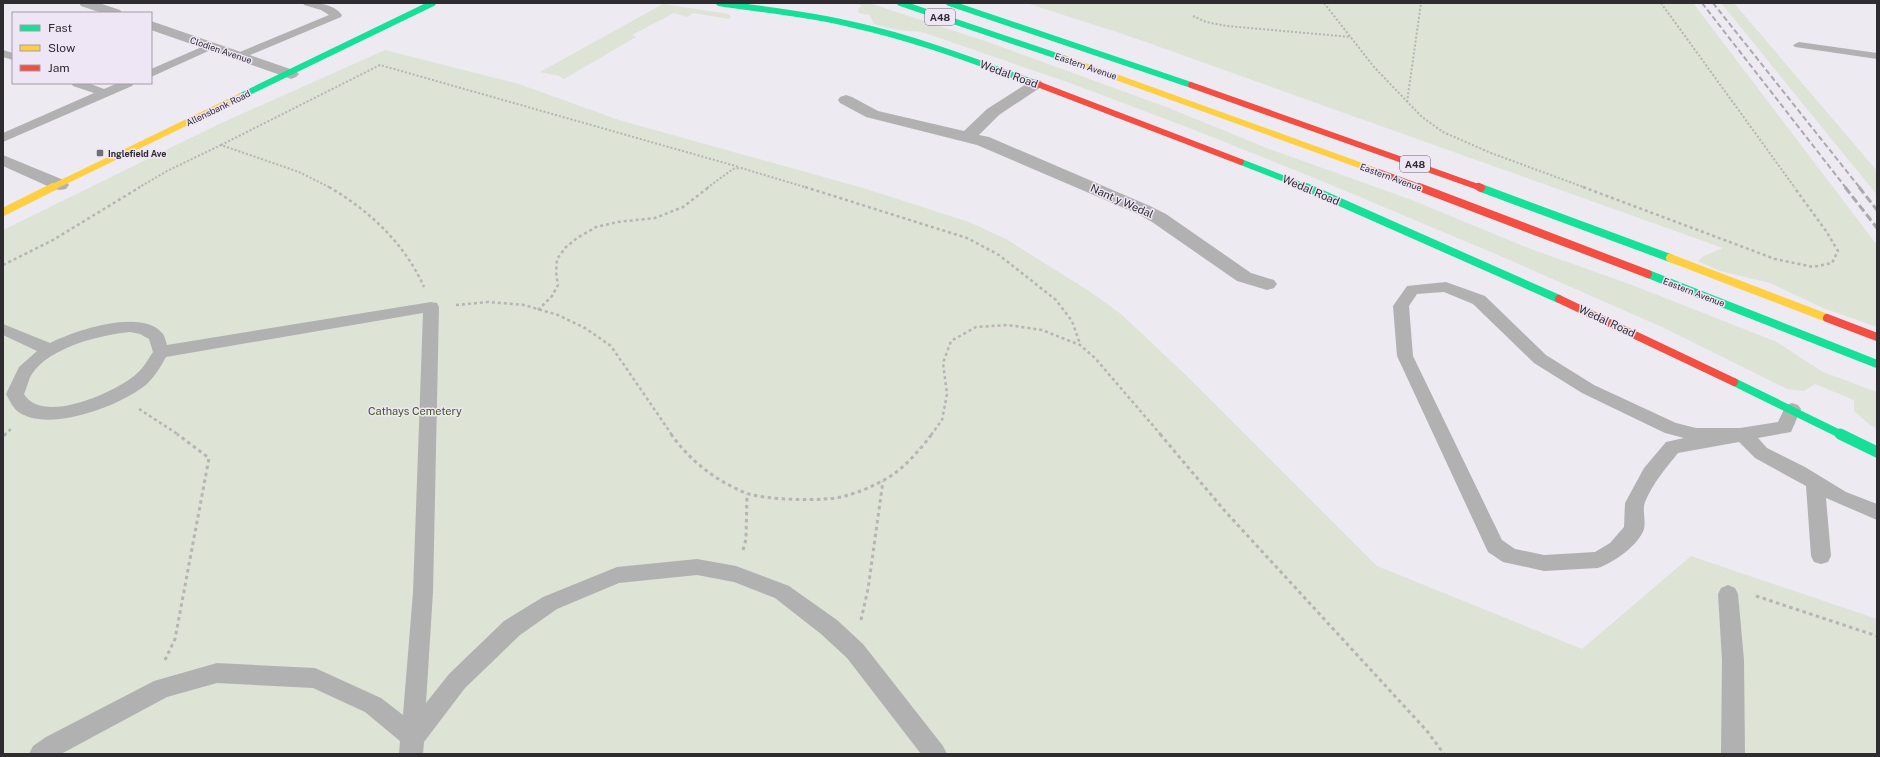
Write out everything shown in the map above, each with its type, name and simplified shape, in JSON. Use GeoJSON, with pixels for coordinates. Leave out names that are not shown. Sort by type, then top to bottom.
{"type":"FeatureCollection","features":[{"type":"Feature","properties":{"kind":"main road","name":"Allensbank Road"},"geometry":{"type":"LineString","coordinates":[[3,212],[291,74],[433,3]]}},
{"type":"Feature","properties":{"kind":"main road","name":"Wedal Road"},"geometry":{"type":"LineString","coordinates":[[718,3],[841,22],[872,29],[963,57],[1121,115],[1300,185],[1599,316],[1792,409],[1877,452]]}},
{"type":"Feature","properties":{"kind":"main road","name":"Eastern Avenue"},"geometry":{"type":"LineString","coordinates":[[900,3],[1112,75],[1397,179],[1736,308],[1877,364]]}},
{"type":"Feature","properties":{"kind":"main road","name":"Eastern Avenue"},"geometry":{"type":"LineString","coordinates":[[949,3],[1129,63],[1420,166],[1755,290],[1877,337]]}},
{"type":"Feature","properties":{"kind":"street"},"geometry":{"type":"LineString","coordinates":[[86,3],[112,12]]}},
{"type":"Feature","properties":{"kind":"street","name":"Clodien Avenue"},"geometry":{"type":"LineString","coordinates":[[152,26],[291,74]]}},
{"type":"Feature","properties":{"kind":"street"},"geometry":{"type":"LineString","coordinates":[[968,136],[993,112],[1036,84]]}},
{"type":"Feature","properties":{"kind":"street","name":"Nant y Wedal"},"geometry":{"type":"LineString","coordinates":[[846,100],[872,114],[984,141],[1144,210],[1165,222],[1244,277],[1267,284]]}},
{"type":"Feature","properties":{"kind":"street"},"geometry":{"type":"LineString","coordinates":[[3,160],[60,185]]}},
{"type":"Feature","properties":{"kind":"lane"},"geometry":{"type":"LineString","coordinates":[[239,56],[337,15],[325,8],[308,3]]}},
{"type":"Feature","properties":{"kind":"lane"},"geometry":{"type":"LineString","coordinates":[[1799,45],[1877,56]]}},
{"type":"Feature","properties":{"kind":"lane"},"geometry":{"type":"LineString","coordinates":[[152,73],[211,46]]}},
{"type":"Feature","properties":{"kind":"lane"},"geometry":{"type":"LineString","coordinates":[[79,84],[104,94]]}},
{"type":"Feature","properties":{"kind":"lane"},"geometry":{"type":"LineString","coordinates":[[3,138],[126,84]]}},
{"type":"Feature","properties":{"kind":"lane"},"geometry":{"type":"LineString","coordinates":[[1792,409],[1785,427],[1744,435],[1672,447],[1651,473],[1635,503],[1634,529],[1617,549],[1598,560],[1544,564],[1510,556],[1495,546],[1405,356],[1401,306],[1412,289],[1446,287],[1479,300],[1540,359],[1588,389],[1671,428],[1696,436],[1744,435],[1761,453],[1815,482],[1839,497],[1877,512]]}},
{"type":"Feature","properties":{"kind":"lane"},"geometry":{"type":"LineString","coordinates":[[161,352],[431,308],[423,592],[412,746]]}},
{"type":"Feature","properties":{"kind":"lane"},"geometry":{"type":"LineString","coordinates":[[130,327],[144,329],[156,336],[161,352],[150,371],[138,382],[100,403],[73,410],[52,413],[32,410],[22,405],[16,394],[23,373],[34,361],[50,350],[70,340],[95,331],[130,327]]}},
{"type":"Feature","properties":{"kind":"lane"},"geometry":{"type":"LineString","coordinates":[[3,329],[50,350]]}},
{"type":"Feature","properties":{"kind":"lane"},"geometry":{"type":"LineString","coordinates":[[1815,482],[1820,556]]}},
{"type":"Feature","properties":{"kind":"lane"},"geometry":{"type":"LineString","coordinates":[[412,746],[462,676],[512,628],[550,603],[617,575],[697,567],[736,574],[782,592],[829,627],[855,651],[935,754]]}},
{"type":"Feature","properties":{"kind":"lane"},"geometry":{"type":"LineString","coordinates":[[1728,594],[1733,660],[1733,754]]}},
{"type":"Feature","properties":{"kind":"lane"},"geometry":{"type":"LineString","coordinates":[[41,754],[54,745],[162,688],[217,673],[315,678],[373,705],[412,746]]}},
{"type":"Feature","properties":{"kind":"path"},"geometry":{"type":"LineString","coordinates":[[1324,3],[1374,67],[1407,102],[1443,132],[1506,158],[1775,259],[1813,267],[1832,263],[1838,251],[1826,231],[1661,3]]}},
{"type":"Feature","properties":{"kind":"path"},"geometry":{"type":"LineString","coordinates":[[1407,102],[1421,3]]}},
{"type":"Feature","properties":{"kind":"path"},"geometry":{"type":"LineString","coordinates":[[1193,16],[1206,22],[1227,26],[1351,37]]}},
{"type":"Feature","properties":{"kind":"path"},"geometry":{"type":"LineString","coordinates":[[3,265],[52,240],[167,171],[380,65],[741,168],[967,238],[999,255],[1056,300],[1072,321],[1080,345]]}},
{"type":"Feature","properties":{"kind":"path"},"geometry":{"type":"LineString","coordinates":[[221,145],[300,172],[344,196],[393,236],[420,274],[431,308],[488,302],[524,305],[558,315],[585,328],[610,346],[682,450],[713,476],[747,494],[793,500],[844,497],[883,481],[917,454],[942,420],[947,394],[943,363],[951,341],[976,327],[1008,325],[1042,330],[1080,345],[1094,358],[1133,401],[1224,510],[1428,731],[1444,754]]}},
{"type":"Feature","properties":{"kind":"path"},"geometry":{"type":"LineString","coordinates":[[538,310],[552,296],[558,285],[556,272],[557,259],[577,238],[596,227],[618,222],[655,218],[683,207],[732,169],[741,168]]}},
{"type":"Feature","properties":{"kind":"path"},"geometry":{"type":"LineString","coordinates":[[116,395],[187,440],[209,458],[175,639],[162,665],[162,688]]}},
{"type":"Feature","properties":{"kind":"path"},"geometry":{"type":"LineString","coordinates":[[855,651],[868,589],[883,481]]}},
{"type":"Feature","properties":{"kind":"path"},"geometry":{"type":"LineString","coordinates":[[736,574],[746,540],[747,494]]}},
{"type":"Feature","properties":{"kind":"path"},"geometry":{"type":"LineString","coordinates":[[1728,594],[1746,593],[1877,636]]}},
{"type":"Feature","properties":{"kind":"green space"},"geometry":{"type":"Polygon","coordinates":[[[856,3],[869,3],[988,42],[1169,108],[1269,149],[1412,200],[1528,248],[1632,285],[1777,342],[1823,372],[1877,392],[1877,429],[1854,411],[1854,400],[1815,384],[1804,391],[1787,389],[1662,327],[1498,255],[1317,179],[1192,129],[1070,83],[922,32],[898,30],[874,24],[870,15],[858,13],[859,8],[862,6],[856,3]]]}},
{"type":"Feature","properties":{"kind":"green space"},"geometry":{"type":"Polygon","coordinates":[[[1026,3],[1693,3],[1877,245],[1877,327],[1823,308],[1770,283],[1720,271],[1698,261],[1704,256],[1723,248],[1126,35],[1026,3]]]}},
{"type":"Feature","properties":{"kind":"green space"},"geometry":{"type":"Polygon","coordinates":[[[1721,3],[1734,3],[1877,171],[1877,195],[1721,3]]]}},
{"type":"Feature","properties":{"kind":"green space"},"geometry":{"type":"Polygon","coordinates":[[[663,4],[729,14],[731,17],[729,19],[693,13],[687,17],[674,13],[632,35],[636,37],[564,79],[559,76],[540,72],[663,4]]]}},
{"type":"Feature","properties":{"kind":"green space","name":"Cathays Cemetery"},"geometry":{"type":"Polygon","coordinates":[[[385,50],[519,84],[619,120],[863,188],[969,222],[1006,239],[1089,291],[1121,314],[1190,379],[1377,566],[1582,649],[1691,556],[1877,619],[1877,754],[3,754],[3,230],[217,125],[385,50]]]}},
{"type":"Feature","properties":{"kind":"railway"},"geometry":{"type":"LineString","coordinates":[[1702,3],[1846,188]]}},
{"type":"Feature","properties":{"kind":"railway"},"geometry":{"type":"LineString","coordinates":[[1713,3],[1860,188]]}},
{"type":"Feature","properties":{"kind":"railway"},"geometry":{"type":"LineString","coordinates":[[1845,187],[1877,228]]}},
{"type":"Feature","properties":{"kind":"railway"},"geometry":{"type":"LineString","coordinates":[[1859,187],[1877,210]]}},
{"type":"Feature","properties":{"kind":"traffic: fast"},"geometry":{"type":"LineString","coordinates":[[241,96],[433,3]]}},
{"type":"Feature","properties":{"kind":"traffic: fast"},"geometry":{"type":"LineString","coordinates":[[719,3],[853,24],[936,48],[1040,85]]}},
{"type":"Feature","properties":{"kind":"traffic: fast"},"geometry":{"type":"LineString","coordinates":[[900,3],[1066,59]]}},
{"type":"Feature","properties":{"kind":"traffic: fast"},"geometry":{"type":"LineString","coordinates":[[949,3],[1191,85]]}},
{"type":"Feature","properties":{"kind":"traffic: fast"},"geometry":{"type":"LineString","coordinates":[[1241,162],[1300,185],[1559,299]]}},
{"type":"Feature","properties":{"kind":"traffic: fast"},"geometry":{"type":"LineString","coordinates":[[1481,188],[1670,258]]}},
{"type":"Feature","properties":{"kind":"traffic: fast"},"geometry":{"type":"LineString","coordinates":[[1648,274],[1877,364]]}},
{"type":"Feature","properties":{"kind":"traffic: fast"},"geometry":{"type":"LineString","coordinates":[[1734,382],[1877,452]]}},
{"type":"Feature","properties":{"kind":"traffic: slow"},"geometry":{"type":"LineString","coordinates":[[1066,59],[1376,171]]}},
{"type":"Feature","properties":{"kind":"traffic: slow"},"geometry":{"type":"LineString","coordinates":[[3,212],[241,96]]}},
{"type":"Feature","properties":{"kind":"traffic: slow"},"geometry":{"type":"LineString","coordinates":[[1670,258],[1827,318]]}},
{"type":"Feature","properties":{"kind":"traffic: jam"},"geometry":{"type":"LineString","coordinates":[[1040,85],[1241,162]]}},
{"type":"Feature","properties":{"kind":"traffic: jam"},"geometry":{"type":"LineString","coordinates":[[1191,85],[1481,188]]}},
{"type":"Feature","properties":{"kind":"traffic: jam"},"geometry":{"type":"LineString","coordinates":[[1376,171],[1648,274]]}},
{"type":"Feature","properties":{"kind":"traffic: jam"},"geometry":{"type":"LineString","coordinates":[[1559,299],[1734,382]]}},
{"type":"Feature","properties":{"kind":"traffic: jam"},"geometry":{"type":"LineString","coordinates":[[1827,318],[1877,337]]}},
{"type":"Feature","properties":{"kind":"place","name":"Inglefield Ave"},"geometry":{"type":"Point","coordinates":[100,153]}}]}
